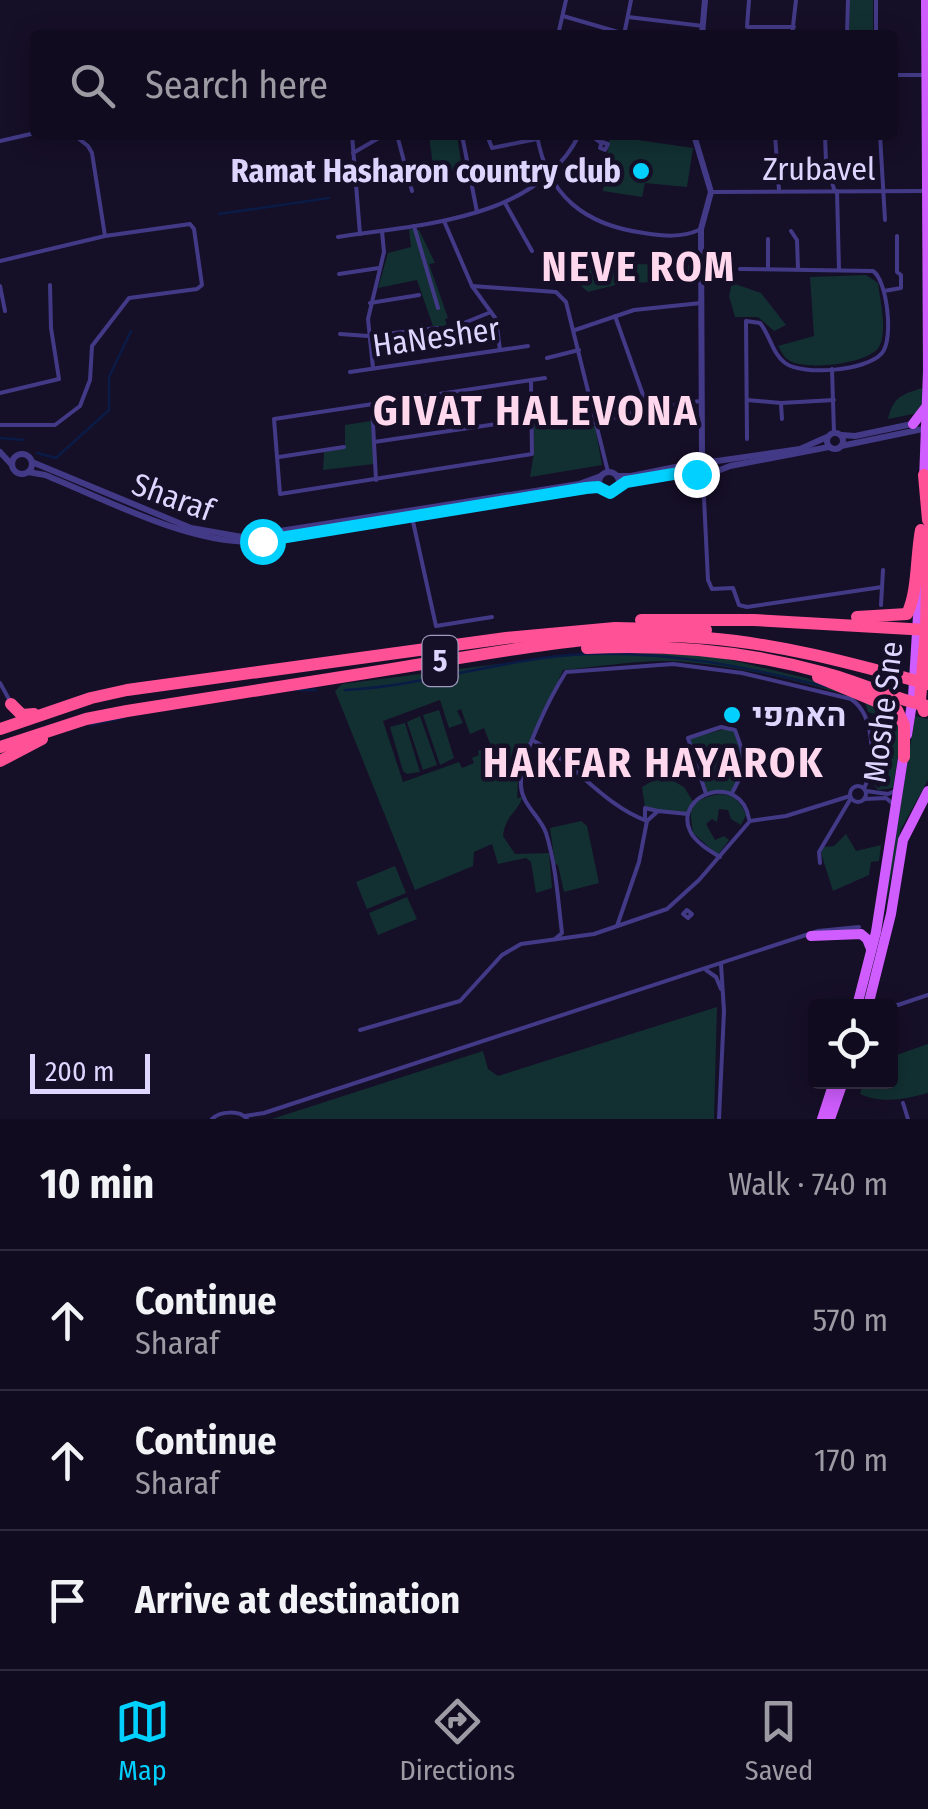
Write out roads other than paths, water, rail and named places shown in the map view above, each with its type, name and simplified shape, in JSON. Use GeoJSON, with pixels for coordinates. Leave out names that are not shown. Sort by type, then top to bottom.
{"type":"FeatureCollection","features":[{"type":"Feature","properties":{"kind":"highway"},"geometry":{"type":"LineString","coordinates":[[920,705],[924,475]]}},
{"type":"Feature","properties":{"kind":"highway"},"geometry":{"type":"LineString","coordinates":[[506,638],[648,619],[754,620],[907,614],[913,602],[915,561],[926,526]]}},
{"type":"Feature","properties":{"kind":"highway"},"geometry":{"type":"LineString","coordinates":[[754,620],[923,641]]}},
{"type":"Feature","properties":{"kind":"highway","name":"5"},"geometry":{"type":"LineString","coordinates":[[0,728],[127,690],[506,638],[615,628],[700,629],[804,644],[928,676]]}},
{"type":"Feature","properties":{"kind":"highway","name":"5"},"geometry":{"type":"LineString","coordinates":[[0,747],[86,719],[127,711],[553,643],[626,636],[702,638],[803,651],[928,684]]}},
{"type":"Feature","properties":{"kind":"highway"},"geometry":{"type":"LineString","coordinates":[[356,675],[574,649],[632,646],[739,654],[822,672],[920,705]]}},
{"type":"Feature","properties":{"kind":"highway"},"geometry":{"type":"LineString","coordinates":[[739,654],[920,705]]}},
{"type":"Feature","properties":{"kind":"highway"},"geometry":{"type":"LineString","coordinates":[[821,678],[898,710],[904,725],[904,757]]}},
{"type":"Feature","properties":{"kind":"highway"},"geometry":{"type":"LineString","coordinates":[[12,704],[22,714],[46,712]]}},
{"type":"Feature","properties":{"kind":"highway"},"geometry":{"type":"LineString","coordinates":[[0,728],[14,719],[12,704]]}},
{"type":"Feature","properties":{"kind":"highway"},"geometry":{"type":"LineString","coordinates":[[0,761],[56,733],[127,711]]}},
{"type":"Feature","properties":{"kind":"main road"},"geometry":{"type":"LineString","coordinates":[[924,475],[926,0]]}},
{"type":"Feature","properties":{"kind":"main road"},"geometry":{"type":"LineString","coordinates":[[913,427],[927,406]]}},
{"type":"Feature","properties":{"kind":"main road"},"geometry":{"type":"LineString","coordinates":[[913,427],[927,427]]}},
{"type":"Feature","properties":{"kind":"main road","name":"Moshe Sne"},"geometry":{"type":"LineString","coordinates":[[870,999],[871,952],[904,757],[920,705]]}},
{"type":"Feature","properties":{"kind":"main road","name":"Moshe Sne"},"geometry":{"type":"LineString","coordinates":[[871,999],[905,834],[928,791]]}},
{"type":"Feature","properties":{"kind":"main road"},"geometry":{"type":"LineString","coordinates":[[859,927],[873,920],[879,910]]}},
{"type":"Feature","properties":{"kind":"main road"},"geometry":{"type":"LineString","coordinates":[[811,936],[861,934],[867,938],[871,952]]}},
{"type":"Feature","properties":{"kind":"main road"},"geometry":{"type":"LineString","coordinates":[[822,1119],[832,1089]]}},
{"type":"Feature","properties":{"kind":"main road"},"geometry":{"type":"LineString","coordinates":[[830,1119],[841,1089]]}},
{"type":"Feature","properties":{"kind":"street"},"geometry":{"type":"LineString","coordinates":[[559,30],[566,0]]}},
{"type":"Feature","properties":{"kind":"street"},"geometry":{"type":"LineString","coordinates":[[626,30],[631,0]]}},
{"type":"Feature","properties":{"kind":"street"},"geometry":{"type":"LineString","coordinates":[[628,17],[702,30],[704,0]]}},
{"type":"Feature","properties":{"kind":"street"},"geometry":{"type":"LineString","coordinates":[[749,0],[747,27],[794,27]]}},
{"type":"Feature","properties":{"kind":"street"},"geometry":{"type":"LineString","coordinates":[[793,30],[796,0]]}},
{"type":"Feature","properties":{"kind":"street"},"geometry":{"type":"LineString","coordinates":[[847,30],[848,0]]}},
{"type":"Feature","properties":{"kind":"street"},"geometry":{"type":"LineString","coordinates":[[876,0],[876,30]]}},
{"type":"Feature","properties":{"kind":"street"},"geometry":{"type":"LineString","coordinates":[[563,16],[609,30]]}},
{"type":"Feature","properties":{"kind":"street"},"geometry":{"type":"LineString","coordinates":[[898,76],[927,76]]}},
{"type":"Feature","properties":{"kind":"street"},"geometry":{"type":"LineString","coordinates":[[0,141],[30,134]]}},
{"type":"Feature","properties":{"kind":"street"},"geometry":{"type":"LineString","coordinates":[[80,140],[92,154],[105,236]]}},
{"type":"Feature","properties":{"kind":"street"},"geometry":{"type":"LineString","coordinates":[[352,140],[360,234]]}},
{"type":"Feature","properties":{"kind":"street"},"geometry":{"type":"LineString","coordinates":[[352,153],[375,140]]}},
{"type":"Feature","properties":{"kind":"street"},"geometry":{"type":"LineString","coordinates":[[398,140],[412,191]]}},
{"type":"Feature","properties":{"kind":"street"},"geometry":{"type":"LineString","coordinates":[[463,140],[476,212]]}},
{"type":"Feature","properties":{"kind":"street"},"geometry":{"type":"LineString","coordinates":[[490,140],[492,148],[525,140]]}},
{"type":"Feature","properties":{"kind":"street"},"geometry":{"type":"LineString","coordinates":[[538,140],[548,174],[581,214],[597,222],[658,235],[680,236],[701,229]]}},
{"type":"Feature","properties":{"kind":"street"},"geometry":{"type":"LineString","coordinates":[[338,238],[444,221],[504,202],[548,174],[576,140]]}},
{"type":"Feature","properties":{"kind":"street"},"geometry":{"type":"LineString","coordinates":[[597,140],[601,143]]}},
{"type":"Feature","properties":{"kind":"street"},"geometry":{"type":"LineString","coordinates":[[695,140],[711,192],[701,229],[702,462],[709,585],[718,590],[733,588],[739,605],[761,607],[882,587]]}},
{"type":"Feature","properties":{"kind":"street"},"geometry":{"type":"LineString","coordinates":[[775,140],[779,192]]}},
{"type":"Feature","properties":{"kind":"street"},"geometry":{"type":"LineString","coordinates":[[825,140],[826,162],[836,191],[839,269]]}},
{"type":"Feature","properties":{"kind":"street"},"geometry":{"type":"LineString","coordinates":[[880,140],[886,220]]}},
{"type":"Feature","properties":{"kind":"street","name":"Zrubavel"},"geometry":{"type":"LineString","coordinates":[[711,192],[927,190]]}},
{"type":"Feature","properties":{"kind":"street"},"geometry":{"type":"LineString","coordinates":[[504,202],[532,251]]}},
{"type":"Feature","properties":{"kind":"street"},"geometry":{"type":"LineString","coordinates":[[444,221],[472,286],[498,326],[500,350]]}},
{"type":"Feature","properties":{"kind":"street"},"geometry":{"type":"LineString","coordinates":[[0,261],[105,236],[190,224],[202,286],[129,298],[92,346],[87,394],[66,420],[39,428],[0,424]]}},
{"type":"Feature","properties":{"kind":"street"},"geometry":{"type":"LineString","coordinates":[[414,226],[438,308]]}},
{"type":"Feature","properties":{"kind":"street"},"geometry":{"type":"LineString","coordinates":[[372,368],[368,336],[370,303],[386,245],[382,231]]}},
{"type":"Feature","properties":{"kind":"street"},"geometry":{"type":"LineString","coordinates":[[791,231],[797,240],[798,269]]}},
{"type":"Feature","properties":{"kind":"street"},"geometry":{"type":"LineString","coordinates":[[797,240],[804,236]]}},
{"type":"Feature","properties":{"kind":"street"},"geometry":{"type":"LineString","coordinates":[[884,291],[901,288],[897,236]]}},
{"type":"Feature","properties":{"kind":"street"},"geometry":{"type":"LineString","coordinates":[[768,239],[768,269]]}},
{"type":"Feature","properties":{"kind":"street"},"geometry":{"type":"LineString","coordinates":[[339,274],[379,268]]}},
{"type":"Feature","properties":{"kind":"street"},"geometry":{"type":"LineString","coordinates":[[740,269],[873,271],[880,276],[884,291],[888,334],[882,353],[869,363],[832,369],[788,366],[779,358],[760,323],[746,321],[747,440]]}},
{"type":"Feature","properties":{"kind":"street"},"geometry":{"type":"LineString","coordinates":[[0,394],[59,379],[51,328],[50,285]]}},
{"type":"Feature","properties":{"kind":"street"},"geometry":{"type":"LineString","coordinates":[[0,286],[5,310]]}},
{"type":"Feature","properties":{"kind":"street"},"geometry":{"type":"LineString","coordinates":[[472,286],[556,292],[566,302],[597,422],[605,474],[602,489]]}},
{"type":"Feature","properties":{"kind":"street"},"geometry":{"type":"LineString","coordinates":[[370,303],[419,295]]}},
{"type":"Feature","properties":{"kind":"street"},"geometry":{"type":"LineString","coordinates":[[575,330],[653,307],[701,303]]}},
{"type":"Feature","properties":{"kind":"street"},"geometry":{"type":"LineString","coordinates":[[454,327],[490,312]]}},
{"type":"Feature","properties":{"kind":"street"},"geometry":{"type":"LineString","coordinates":[[615,316],[648,409]]}},
{"type":"Feature","properties":{"kind":"street"},"geometry":{"type":"LineString","coordinates":[[340,334],[368,336],[438,328]]}},
{"type":"Feature","properties":{"kind":"street","name":"HaNesher"},"geometry":{"type":"LineString","coordinates":[[350,372],[528,346]]}},
{"type":"Feature","properties":{"kind":"street"},"geometry":{"type":"LineString","coordinates":[[547,358],[580,350]]}},
{"type":"Feature","properties":{"kind":"street"},"geometry":{"type":"LineString","coordinates":[[830,447],[834,435],[832,369]]}},
{"type":"Feature","properties":{"kind":"street"},"geometry":{"type":"LineString","coordinates":[[530,382],[532,454],[280,494],[274,419],[545,378]]}},
{"type":"Feature","properties":{"kind":"street"},"geometry":{"type":"LineString","coordinates":[[746,400],[781,404],[834,400]]}},
{"type":"Feature","properties":{"kind":"street"},"geometry":{"type":"LineString","coordinates":[[374,442],[531,419],[597,422],[702,401]]}},
{"type":"Feature","properties":{"kind":"street"},"geometry":{"type":"LineString","coordinates":[[781,404],[782,419]]}},
{"type":"Feature","properties":{"kind":"street"},"geometry":{"type":"LineString","coordinates":[[372,405],[376,480]]}},
{"type":"Feature","properties":{"kind":"street"},"geometry":{"type":"LineString","coordinates":[[618,489],[626,482],[685,472],[703,475],[913,427]]}},
{"type":"Feature","properties":{"kind":"street"},"geometry":{"type":"LineString","coordinates":[[605,474],[669,470],[800,449],[834,435],[927,427]]}},
{"type":"Feature","properties":{"kind":"street"},"geometry":{"type":"LineString","coordinates":[[834,435],[844,439],[841,446]]}},
{"type":"Feature","properties":{"kind":"street"},"geometry":{"type":"LineString","coordinates":[[277,458],[344,447]]}},
{"type":"Feature","properties":{"kind":"street"},"geometry":{"type":"LineString","coordinates":[[0,452],[26,455],[32,462],[28,472],[18,473],[0,452]]}},
{"type":"Feature","properties":{"kind":"street"},"geometry":{"type":"LineString","coordinates":[[12,465],[16,456]]}},
{"type":"Feature","properties":{"kind":"street","name":"Sharaf"},"geometry":{"type":"LineString","coordinates":[[32,462],[191,528],[242,537],[561,487],[605,474]]}},
{"type":"Feature","properties":{"kind":"street"},"geometry":{"type":"LineString","coordinates":[[702,462],[703,475]]}},
{"type":"Feature","properties":{"kind":"street","name":"Sharaf"},"geometry":{"type":"LineString","coordinates":[[28,472],[45,475],[190,533],[230,542],[262,541],[586,488],[610,493],[618,489]]}},
{"type":"Feature","properties":{"kind":"street"},"geometry":{"type":"LineString","coordinates":[[617,476],[618,489]]}},
{"type":"Feature","properties":{"kind":"street"},"geometry":{"type":"LineString","coordinates":[[412,517],[436,626],[492,617]]}},
{"type":"Feature","properties":{"kind":"street"},"geometry":{"type":"LineString","coordinates":[[881,605],[883,570]]}},
{"type":"Feature","properties":{"kind":"street"},"geometry":{"type":"LineString","coordinates":[[555,940],[562,933],[553,862],[544,828],[521,790],[522,772],[566,672],[673,664],[761,677],[850,699],[864,712],[873,757],[863,788],[864,799]]}},
{"type":"Feature","properties":{"kind":"street"},"geometry":{"type":"LineString","coordinates":[[0,684],[12,704]]}},
{"type":"Feature","properties":{"kind":"street"},"geometry":{"type":"LineString","coordinates":[[706,794],[688,738],[721,728],[735,730],[746,759],[732,794]]}},
{"type":"Feature","properties":{"kind":"street"},"geometry":{"type":"LineString","coordinates":[[534,741],[557,754],[624,812],[646,821]]}},
{"type":"Feature","properties":{"kind":"street"},"geometry":{"type":"LineString","coordinates":[[868,777],[875,793]]}},
{"type":"Feature","properties":{"kind":"street"},"geometry":{"type":"LineString","coordinates":[[820,863],[820,852],[845,813],[852,789],[890,794],[900,783]]}},
{"type":"Feature","properties":{"kind":"street"},"geometry":{"type":"LineString","coordinates":[[360,1030],[460,1001],[508,951],[522,944],[616,927],[674,906],[720,858],[747,823],[749,815],[744,802],[732,794],[706,794],[694,802],[688,814],[692,834],[720,858]]}},
{"type":"Feature","properties":{"kind":"street"},"geometry":{"type":"LineString","coordinates":[[747,823],[852,798],[886,798],[895,811]]}},
{"type":"Feature","properties":{"kind":"street"},"geometry":{"type":"LineString","coordinates":[[616,927],[640,862],[645,808],[688,814]]}},
{"type":"Feature","properties":{"kind":"street"},"geometry":{"type":"LineString","coordinates":[[646,821],[658,811]]}},
{"type":"Feature","properties":{"kind":"street"},"geometry":{"type":"LineString","coordinates":[[674,906],[684,911]]}},
{"type":"Feature","properties":{"kind":"street"},"geometry":{"type":"LineString","coordinates":[[776,945],[842,930],[876,932],[888,926]]}},
{"type":"Feature","properties":{"kind":"street"},"geometry":{"type":"LineString","coordinates":[[212,1119],[221,1113],[249,1118],[264,1114],[826,929],[859,927]]}},
{"type":"Feature","properties":{"kind":"street"},"geometry":{"type":"LineString","coordinates":[[720,1119],[724,1010],[721,964]]}},
{"type":"Feature","properties":{"kind":"street"},"geometry":{"type":"LineString","coordinates":[[703,970],[713,973],[723,993]]}},
{"type":"Feature","properties":{"kind":"street"},"geometry":{"type":"LineString","coordinates":[[898,1005],[928,994]]}},
{"type":"Feature","properties":{"kind":"street"},"geometry":{"type":"LineString","coordinates":[[903,1103],[908,1119]]}},
{"type":"Feature","properties":{"kind":"street"},"geometry":{"type":"LineString","coordinates":[[249,1118],[264,1114]]}},
{"type":"Feature","properties":{"kind":"waterway"},"geometry":{"type":"LineString","coordinates":[[219,214],[329,198]]}},
{"type":"Feature","properties":{"kind":"waterway"},"geometry":{"type":"LineString","coordinates":[[37,453],[56,458],[109,410],[109,377],[131,331]]}},
{"type":"Feature","properties":{"kind":"waterway"},"geometry":{"type":"LineString","coordinates":[[0,438],[24,440]]}},
{"type":"Feature","properties":{"kind":"waterway"},"geometry":{"type":"LineString","coordinates":[[345,690],[586,654],[708,662],[827,687]]}},
{"type":"Feature","properties":{"kind":"waterway"},"geometry":{"type":"LineString","coordinates":[[298,690],[316,690]]}},
{"type":"Feature","properties":{"kind":"waterway"},"geometry":{"type":"LineString","coordinates":[[91,725],[122,718]]}},
{"type":"Feature","properties":{"kind":"place","name":"Ramat Hasharon country club"},"geometry":{"type":"Point","coordinates":[641,171]}},
{"type":"Feature","properties":{"kind":"place","name":"האמפי"},"geometry":{"type":"Point","coordinates":[732,715]}},
{"type":"Feature","properties":{"kind":"district","name":"NEVE ROM"},"geometry":{"type":"Point","coordinates":[639,267]}},
{"type":"Feature","properties":{"kind":"district","name":"GIVAT HALEVONA"},"geometry":{"type":"Point","coordinates":[536,411]}},
{"type":"Feature","properties":{"kind":"district","name":"HAKFAR HAYAROK"},"geometry":{"type":"Point","coordinates":[654,763]}}]}
